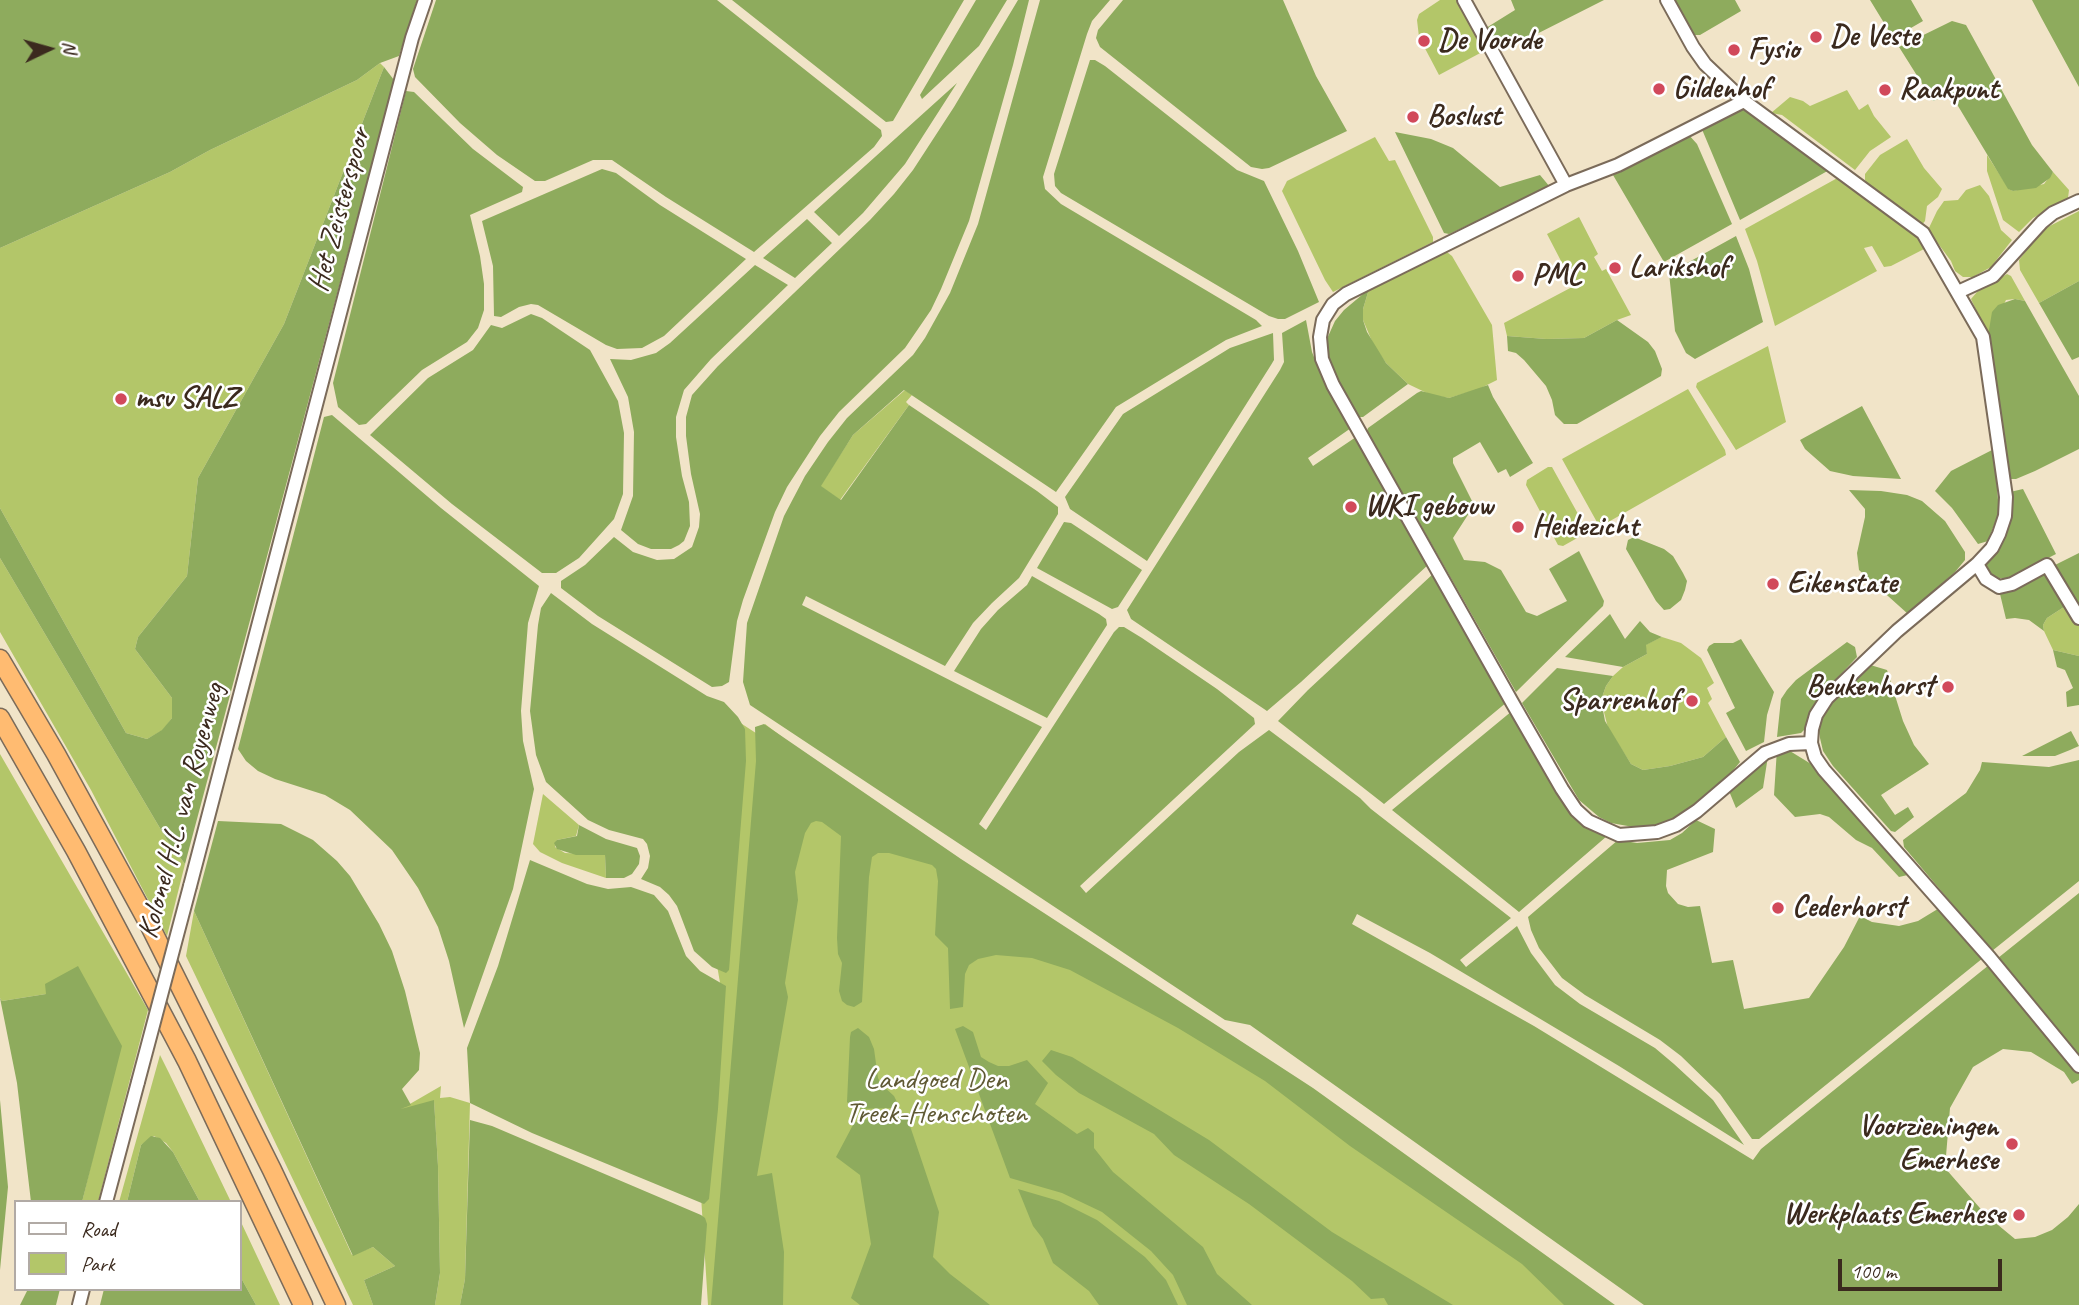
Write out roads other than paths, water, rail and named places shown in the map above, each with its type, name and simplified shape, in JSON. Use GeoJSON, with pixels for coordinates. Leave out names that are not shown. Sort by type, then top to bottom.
{"type":"FeatureCollection","features":[{"type":"Feature","properties":{"kind":"highway"},"geometry":{"type":"LineString","coordinates":[[0,659],[149,924],[336,1305]]}},
{"type":"Feature","properties":{"kind":"highway"},"geometry":{"type":"LineString","coordinates":[[0,718],[82,863],[175,1037],[303,1305]]}},
{"type":"Feature","properties":{"kind":"street","name":"Het Zeisterspoor"},"geometry":{"type":"LineString","coordinates":[[309,433],[412,38],[425,0]]}},
{"type":"Feature","properties":{"kind":"street"},"geometry":{"type":"LineString","coordinates":[[1464,0],[1566,185]]}},
{"type":"Feature","properties":{"kind":"street"},"geometry":{"type":"LineString","coordinates":[[1667,0],[1705,64],[1744,101],[1916,227],[1928,240],[1984,342],[2006,497],[2005,516],[1999,534],[1992,548],[1976,564],[1897,631],[1827,698],[1816,715],[1811,743],[1815,757],[1824,770],[1990,958],[2079,1066]]}},
{"type":"Feature","properties":{"kind":"street"},"geometry":{"type":"LineString","coordinates":[[1744,101],[1618,165],[1566,185],[1346,295],[1333,304],[1324,320],[1320,337],[1322,359],[1333,385],[1562,789],[1576,810],[1588,821],[1619,835],[1657,832],[1676,825],[1697,811],[1765,753],[1789,744],[1811,743]]}},
{"type":"Feature","properties":{"kind":"street"},"geometry":{"type":"LineString","coordinates":[[1958,292],[1993,276],[2042,222],[2053,213],[2079,201]]}},
{"type":"Feature","properties":{"kind":"street","name":"Kolonel H.L. van Royenweg"},"geometry":{"type":"LineString","coordinates":[[107,1200],[309,433]]}},
{"type":"Feature","properties":{"kind":"street"},"geometry":{"type":"LineString","coordinates":[[1976,564],[1986,579],[1999,587],[2012,584],[2047,565],[2079,618]]}},
{"type":"Feature","properties":{"kind":"place","name":"De Veste"},"geometry":{"type":"Point","coordinates":[1816,37]}},
{"type":"Feature","properties":{"kind":"place","name":"De Voorde"},"geometry":{"type":"Point","coordinates":[1424,41]}},
{"type":"Feature","properties":{"kind":"place","name":"Fysio"},"geometry":{"type":"Point","coordinates":[1734,50]}},
{"type":"Feature","properties":{"kind":"place","name":"Gildenhof"},"geometry":{"type":"Point","coordinates":[1659,89]}},
{"type":"Feature","properties":{"kind":"place","name":"Raakpunt"},"geometry":{"type":"Point","coordinates":[1885,90]}},
{"type":"Feature","properties":{"kind":"place","name":"Boslust"},"geometry":{"type":"Point","coordinates":[1413,117]}},
{"type":"Feature","properties":{"kind":"place","name":"Larikshof"},"geometry":{"type":"Point","coordinates":[1615,268]}},
{"type":"Feature","properties":{"kind":"place","name":"PMC"},"geometry":{"type":"Point","coordinates":[1518,276]}},
{"type":"Feature","properties":{"kind":"place","name":"msv SALZ"},"geometry":{"type":"Point","coordinates":[121,399]}},
{"type":"Feature","properties":{"kind":"place","name":"WKI gebouw"},"geometry":{"type":"Point","coordinates":[1351,507]}},
{"type":"Feature","properties":{"kind":"place","name":"Heidezicht"},"geometry":{"type":"Point","coordinates":[1518,527]}},
{"type":"Feature","properties":{"kind":"place","name":"Eikenstate"},"geometry":{"type":"Point","coordinates":[1773,584]}},
{"type":"Feature","properties":{"kind":"place","name":"Beukenhorst"},"geometry":{"type":"Point","coordinates":[1948,687]}},
{"type":"Feature","properties":{"kind":"place","name":"Sparrenhof"},"geometry":{"type":"Point","coordinates":[1692,701]}},
{"type":"Feature","properties":{"kind":"place","name":"Cederhorst"},"geometry":{"type":"Point","coordinates":[1778,908]}},
{"type":"Feature","properties":{"kind":"place","name":"Voorzieningen Emerhese"},"geometry":{"type":"Point","coordinates":[2012,1144]}},
{"type":"Feature","properties":{"kind":"place","name":"Werkplaats Emerhese"},"geometry":{"type":"Point","coordinates":[2019,1215]}},
{"type":"Feature","properties":{"kind":"park label","name":"Landgoed Den Treek-Henschoten"},"geometry":{"type":"Point","coordinates":[936,1097]}}]}
